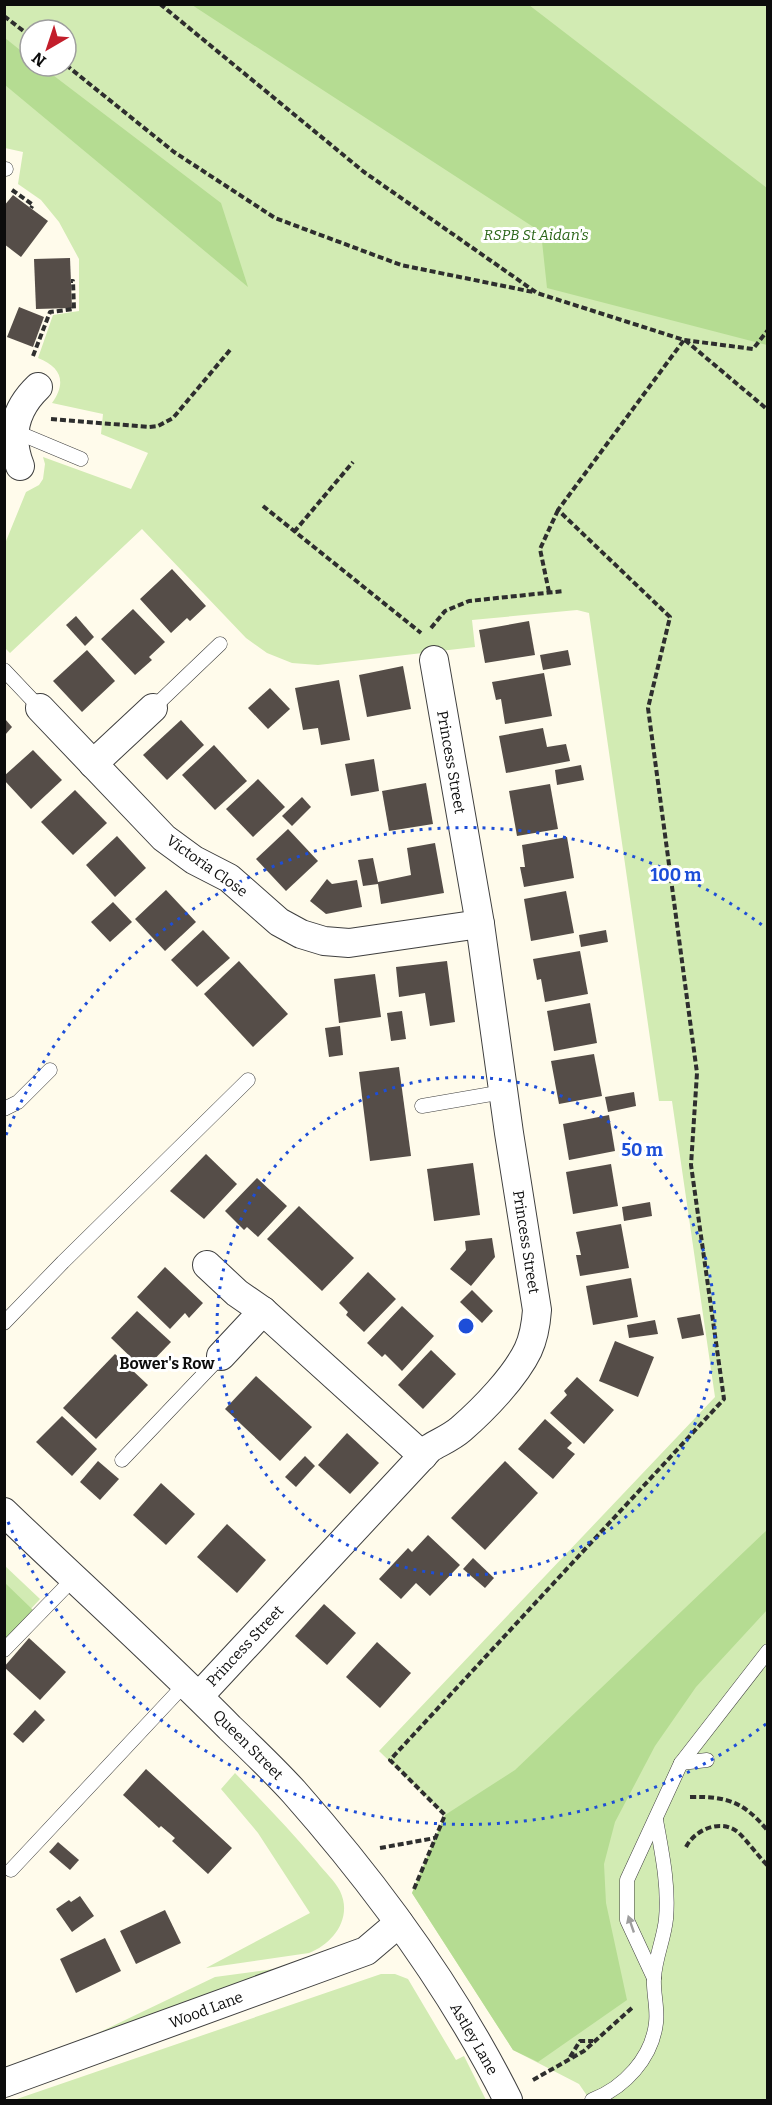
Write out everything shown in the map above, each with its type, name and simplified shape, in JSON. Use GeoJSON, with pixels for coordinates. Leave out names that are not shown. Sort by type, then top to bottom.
{"type":"FeatureCollection","features":[{"type":"Feature","properties":{"kind":"street"},"geometry":{"type":"LineString","coordinates":[[20,413],[14,445],[20,466]]}},
{"type":"Feature","properties":{"kind":"street","name":"Princess Street"},"geometry":{"type":"LineString","coordinates":[[192,1689],[429,1448],[460,1430],[489,1401],[516,1369],[535,1331],[537,1310],[480,924],[434,660]]}},
{"type":"Feature","properties":{"kind":"street","name":"Victoria Close"},"geometry":{"type":"LineString","coordinates":[[40,708],[164,838],[194,860],[229,878],[279,922],[301,934],[324,941],[349,943],[480,924]]}},
{"type":"Feature","properties":{"kind":"street"},"geometry":{"type":"LineString","coordinates":[[93,764],[153,708]]}},
{"type":"Feature","properties":{"kind":"street"},"geometry":{"type":"LineString","coordinates":[[207,1265],[237,1293],[263,1311],[423,1456]]}},
{"type":"Feature","properties":{"kind":"street"},"geometry":{"type":"LineString","coordinates":[[221,1356],[263,1311]]}},
{"type":"Feature","properties":{"kind":"street","name":"Queen Street"},"geometry":{"type":"LineString","coordinates":[[4,1512],[192,1689],[293,1791],[346,1853],[438,1978]]}},
{"type":"Feature","properties":{"kind":"street","name":"Wood Lane"},"geometry":{"type":"LineString","coordinates":[[4,2083],[366,1952],[399,1923]]}},
{"type":"Feature","properties":{"kind":"street","name":"Astley Lane"},"geometry":{"type":"LineString","coordinates":[[438,1978],[507,2098]]}},
{"type":"Feature","properties":{"kind":"lane"},"geometry":{"type":"LineString","coordinates":[[20,413],[81,459]]}},
{"type":"Feature","properties":{"kind":"lane"},"geometry":{"type":"LineString","coordinates":[[153,708],[220,644]]}},
{"type":"Feature","properties":{"kind":"lane"},"geometry":{"type":"LineString","coordinates":[[4,670],[40,708]]}},
{"type":"Feature","properties":{"kind":"lane"},"geometry":{"type":"LineString","coordinates":[[4,1110],[18,1102],[50,1070]]}},
{"type":"Feature","properties":{"kind":"lane"},"geometry":{"type":"LineString","coordinates":[[4,1323],[248,1080]]}},
{"type":"Feature","properties":{"kind":"lane"},"geometry":{"type":"LineString","coordinates":[[422,1106],[503,1092]]}},
{"type":"Feature","properties":{"kind":"lane"},"geometry":{"type":"LineString","coordinates":[[122,1460],[221,1356]]}},
{"type":"Feature","properties":{"kind":"lane"},"geometry":{"type":"LineString","coordinates":[[4,1650],[74,1578]]}},
{"type":"Feature","properties":{"kind":"lane"},"geometry":{"type":"LineString","coordinates":[[654,1978],[627,1920],[627,1880],[681,1763],[768,1651]]}},
{"type":"Feature","properties":{"kind":"lane"},"geometry":{"type":"LineString","coordinates":[[11,1870],[192,1689]]}},
{"type":"Feature","properties":{"kind":"lane"},"geometry":{"type":"LineString","coordinates":[[681,1763],[707,1760]]}},
{"type":"Feature","properties":{"kind":"lane"},"geometry":{"type":"LineString","coordinates":[[592,2100],[618,2087],[636,2070],[649,2048],[656,2024],[654,1978],[666,1919],[666,1878],[656,1820]]}},
{"type":"Feature","properties":{"kind":"path"},"geometry":{"type":"LineString","coordinates":[[160,4],[364,172],[537,293]]}},
{"type":"Feature","properties":{"kind":"path"},"geometry":{"type":"LineString","coordinates":[[4,16],[18,27]]}},
{"type":"Feature","properties":{"kind":"path"},"geometry":{"type":"LineString","coordinates":[[78,75],[174,152],[275,218],[401,265],[537,293],[684,340],[753,349],[768,330]]}},
{"type":"Feature","properties":{"kind":"path"},"geometry":{"type":"LineString","coordinates":[[4,184],[33,205],[31,208]]}},
{"type":"Feature","properties":{"kind":"path"},"geometry":{"type":"LineString","coordinates":[[71,281],[73,281],[74,309],[50,312],[28,368],[20,413],[158,426],[173,418],[231,350]]}},
{"type":"Feature","properties":{"kind":"path"},"geometry":{"type":"LineString","coordinates":[[684,340],[768,410]]}},
{"type":"Feature","properties":{"kind":"path"},"geometry":{"type":"LineString","coordinates":[[549,592],[540,549],[558,510],[684,340]]}},
{"type":"Feature","properties":{"kind":"path"},"geometry":{"type":"LineString","coordinates":[[294,532],[353,462]]}},
{"type":"Feature","properties":{"kind":"path"},"geometry":{"type":"LineString","coordinates":[[263,506],[424,636],[445,611],[469,601],[564,591]]}},
{"type":"Feature","properties":{"kind":"path"},"geometry":{"type":"LineString","coordinates":[[399,1923],[445,1815],[390,1760],[724,1399],[691,1165],[698,1073],[648,708],[670,617],[558,510]]}},
{"type":"Feature","properties":{"kind":"path"},"geometry":{"type":"LineString","coordinates":[[666,1797],[716,1797],[731,1800],[756,1816],[768,1831]]}},
{"type":"Feature","properties":{"kind":"path"},"geometry":{"type":"LineString","coordinates":[[684,1851],[689,1841],[706,1828],[728,1827],[738,1832],[768,1866]]}},
{"type":"Feature","properties":{"kind":"path"},"geometry":{"type":"LineString","coordinates":[[346,1853],[435,1838]]}},
{"type":"Feature","properties":{"kind":"path"},"geometry":{"type":"LineString","coordinates":[[507,2098],[584,2051],[634,2006],[656,1999]]}},
{"type":"Feature","properties":{"kind":"path"},"geometry":{"type":"LineString","coordinates":[[570,2058],[580,2041],[594,2041]]}},
{"type":"Feature","properties":{"kind":"green space","name":"RSPB St Aidan's"},"geometry":{"type":"Polygon","coordinates":[[[5,5],[767,5],[767,2100],[590,2100],[579,2084],[513,2050],[412,1893],[445,1815],[379,1751],[715,1397],[672,1101],[659,1101],[589,613],[577,610],[472,620],[475,647],[318,665],[292,663],[267,653],[246,638],[142,529],[10,653],[5,648],[4,546],[26,492],[39,485],[43,479],[45,464],[43,457],[131,489],[148,453],[101,434],[103,414],[52,403],[59,388],[59,376],[52,366],[38,358],[53,315],[79,311],[79,259],[59,222],[41,200],[18,184],[23,152],[5,148],[5,5]]]}},
{"type":"Feature","properties":{"kind":"green space"},"geometry":{"type":"Polygon","coordinates":[[[192,5],[529,5],[767,188],[767,345],[547,288],[541,232],[192,5]]]}},
{"type":"Feature","properties":{"kind":"green space"},"geometry":{"type":"Polygon","coordinates":[[[5,38],[18,48],[18,78],[57,78],[221,203],[248,287],[5,85],[5,38]]]}},
{"type":"Feature","properties":{"kind":"green space"},"geometry":{"type":"Polygon","coordinates":[[[767,1530],[767,1610],[696,1687],[655,1746],[615,1822],[604,1864],[606,1903],[627,2000],[538,2062],[513,2050],[412,1893],[445,1815],[515,1770],[767,1530]]]}},
{"type":"Feature","properties":{"kind":"green space"},"geometry":{"type":"Polygon","coordinates":[[[4,1565],[40,1599],[5,1637],[4,1637],[4,1565]]]}},
{"type":"Feature","properties":{"kind":"green space"},"geometry":{"type":"Polygon","coordinates":[[[4,1582],[33,1610],[5,1641],[4,1641],[4,1582]]]}},
{"type":"Feature","properties":{"kind":"green space"},"geometry":{"type":"Polygon","coordinates":[[[235,1773],[332,1880],[340,1891],[344,1911],[333,1937],[309,1953],[206,1968],[310,1913],[258,1833],[221,1789],[235,1773]]]}},
{"type":"Feature","properties":{"kind":"green space"},"geometry":{"type":"Polygon","coordinates":[[[303,1965],[98,2033],[215,1977],[303,1965]]]}},
{"type":"Feature","properties":{"kind":"green space"},"geometry":{"type":"Polygon","coordinates":[[[381,1974],[395,1974],[408,1979],[456,2060],[464,2056],[486,2100],[14,2100],[381,1974]]]}},
{"type":"Feature","properties":{"kind":"building"},"geometry":{"type":"Polygon","coordinates":[[[13,195],[48,221],[21,257],[4,244],[4,206],[13,195]]]}},
{"type":"Feature","properties":{"kind":"building"},"geometry":{"type":"Polygon","coordinates":[[[70,258],[72,308],[36,309],[34,259],[70,258]]]}},
{"type":"Feature","properties":{"kind":"building"},"geometry":{"type":"Polygon","coordinates":[[[19,307],[44,317],[33,347],[7,337],[19,307]]]}},
{"type":"Feature","properties":{"kind":"building"},"geometry":{"type":"Polygon","coordinates":[[[172,569],[206,606],[190,621],[187,618],[171,633],[140,599],[172,569]]]}},
{"type":"Feature","properties":{"kind":"building"},"geometry":{"type":"Polygon","coordinates":[[[133,609],[165,642],[149,657],[152,660],[135,675],[101,639],[133,609]]]}},
{"type":"Feature","properties":{"kind":"building"},"geometry":{"type":"Polygon","coordinates":[[[76,616],[94,637],[85,646],[66,625],[76,616]]]}},
{"type":"Feature","properties":{"kind":"building"},"geometry":{"type":"Polygon","coordinates":[[[529,621],[535,655],[485,663],[479,630],[529,621]]]}},
{"type":"Feature","properties":{"kind":"building"},"geometry":{"type":"Polygon","coordinates":[[[87,650],[115,681],[82,712],[53,681],[87,650]]]}},
{"type":"Feature","properties":{"kind":"building"},"geometry":{"type":"Polygon","coordinates":[[[568,650],[571,665],[543,670],[540,655],[568,650]]]}},
{"type":"Feature","properties":{"kind":"building"},"geometry":{"type":"Polygon","coordinates":[[[403,666],[411,709],[367,717],[359,675],[403,666]]]}},
{"type":"Feature","properties":{"kind":"building"},"geometry":{"type":"Polygon","coordinates":[[[544,673],[552,716],[505,724],[501,699],[496,700],[492,682],[544,673]]]}},
{"type":"Feature","properties":{"kind":"building"},"geometry":{"type":"Polygon","coordinates":[[[339,680],[350,740],[321,745],[318,728],[303,730],[295,688],[339,680]]]}},
{"type":"Feature","properties":{"kind":"building"},"geometry":{"type":"Polygon","coordinates":[[[270,688],[290,709],[268,729],[248,708],[270,688]]]}},
{"type":"Feature","properties":{"kind":"building"},"geometry":{"type":"Polygon","coordinates":[[[5,719],[12,727],[5,735],[5,719]]]}},
{"type":"Feature","properties":{"kind":"building"},"geometry":{"type":"Polygon","coordinates":[[[181,720],[204,745],[167,780],[143,755],[181,720]]]}},
{"type":"Feature","properties":{"kind":"building"},"geometry":{"type":"Polygon","coordinates":[[[543,728],[547,747],[566,744],[570,761],[506,773],[499,736],[543,728]]]}},
{"type":"Feature","properties":{"kind":"building"},"geometry":{"type":"Polygon","coordinates":[[[214,745],[247,781],[215,810],[182,775],[214,745]]]}},
{"type":"Feature","properties":{"kind":"building"},"geometry":{"type":"Polygon","coordinates":[[[33,750],[62,780],[31,809],[4,780],[4,776],[33,750]]]}},
{"type":"Feature","properties":{"kind":"building"},"geometry":{"type":"Polygon","coordinates":[[[374,759],[379,791],[351,796],[345,764],[374,759]]]}},
{"type":"Feature","properties":{"kind":"building"},"geometry":{"type":"Polygon","coordinates":[[[581,765],[584,780],[557,785],[555,770],[581,765]]]}},
{"type":"Feature","properties":{"kind":"building"},"geometry":{"type":"Polygon","coordinates":[[[258,779],[285,807],[253,837],[226,809],[258,779]]]}},
{"type":"Feature","properties":{"kind":"building"},"geometry":{"type":"Polygon","coordinates":[[[426,783],[433,824],[389,831],[382,791],[426,783]]]}},
{"type":"Feature","properties":{"kind":"building"},"geometry":{"type":"Polygon","coordinates":[[[550,784],[558,829],[517,836],[509,791],[550,784]]]}},
{"type":"Feature","properties":{"kind":"building"},"geometry":{"type":"Polygon","coordinates":[[[75,790],[107,823],[73,855],[41,822],[75,790]]]}},
{"type":"Feature","properties":{"kind":"building"},"geometry":{"type":"Polygon","coordinates":[[[302,797],[311,807],[292,826],[282,816],[302,797]]]}},
{"type":"Feature","properties":{"kind":"building"},"geometry":{"type":"Polygon","coordinates":[[[288,829],[318,861],[286,891],[256,859],[288,829]]]}},
{"type":"Feature","properties":{"kind":"building"},"geometry":{"type":"Polygon","coordinates":[[[117,836],[146,868],[115,897],[86,865],[117,836]]]}},
{"type":"Feature","properties":{"kind":"building"},"geometry":{"type":"Polygon","coordinates":[[[567,837],[574,878],[524,887],[520,867],[525,867],[522,845],[567,837]]]}},
{"type":"Feature","properties":{"kind":"building"},"geometry":{"type":"Polygon","coordinates":[[[435,843],[444,893],[381,904],[378,884],[363,886],[358,860],[373,858],[378,882],[411,875],[407,848],[435,843]]]}},
{"type":"Feature","properties":{"kind":"building"},"geometry":{"type":"Polygon","coordinates":[[[327,879],[332,884],[357,880],[362,907],[326,914],[310,901],[327,879]]]}},
{"type":"Feature","properties":{"kind":"building"},"geometry":{"type":"Polygon","coordinates":[[[166,890],[196,922],[165,951],[135,919],[166,890]]]}},
{"type":"Feature","properties":{"kind":"building"},"geometry":{"type":"Polygon","coordinates":[[[566,891],[574,933],[531,941],[524,899],[566,891]]]}},
{"type":"Feature","properties":{"kind":"building"},"geometry":{"type":"Polygon","coordinates":[[[113,902],[132,922],[110,942],[91,922],[113,902]]]}},
{"type":"Feature","properties":{"kind":"building"},"geometry":{"type":"Polygon","coordinates":[[[203,930],[230,958],[197,987],[171,960],[203,930]]]}},
{"type":"Feature","properties":{"kind":"building"},"geometry":{"type":"Polygon","coordinates":[[[606,930],[608,942],[581,947],[579,935],[606,930]]]}},
{"type":"Feature","properties":{"kind":"building"},"geometry":{"type":"Polygon","coordinates":[[[580,951],[588,994],[545,1002],[541,979],[537,980],[533,959],[580,951]]]}},
{"type":"Feature","properties":{"kind":"building"},"geometry":{"type":"Polygon","coordinates":[[[239,961],[288,1014],[253,1047],[204,994],[239,961]]]}},
{"type":"Feature","properties":{"kind":"building"},"geometry":{"type":"Polygon","coordinates":[[[447,961],[455,1022],[430,1026],[425,993],[399,997],[396,967],[447,961]]]}},
{"type":"Feature","properties":{"kind":"building"},"geometry":{"type":"Polygon","coordinates":[[[375,974],[381,1017],[339,1023],[334,979],[375,974]]]}},
{"type":"Feature","properties":{"kind":"building"},"geometry":{"type":"Polygon","coordinates":[[[590,1003],[597,1043],[554,1051],[547,1011],[590,1003]]]}},
{"type":"Feature","properties":{"kind":"building"},"geometry":{"type":"Polygon","coordinates":[[[402,1011],[406,1039],[391,1041],[387,1013],[402,1011]]]}},
{"type":"Feature","properties":{"kind":"building"},"geometry":{"type":"Polygon","coordinates":[[[340,1026],[343,1055],[329,1057],[325,1028],[340,1026]]]}},
{"type":"Feature","properties":{"kind":"building"},"geometry":{"type":"Polygon","coordinates":[[[594,1054],[602,1096],[559,1104],[551,1061],[594,1054]]]}},
{"type":"Feature","properties":{"kind":"building"},"geometry":{"type":"Polygon","coordinates":[[[399,1067],[411,1156],[370,1161],[359,1072],[399,1067]]]}},
{"type":"Feature","properties":{"kind":"building"},"geometry":{"type":"Polygon","coordinates":[[[634,1092],[636,1106],[608,1112],[605,1097],[634,1092]]]}},
{"type":"Feature","properties":{"kind":"building"},"geometry":{"type":"Polygon","coordinates":[[[609,1115],[615,1151],[569,1160],[563,1124],[609,1115]]]}},
{"type":"Feature","properties":{"kind":"building"},"geometry":{"type":"Polygon","coordinates":[[[206,1154],[237,1184],[204,1219],[170,1191],[206,1154]]]}},
{"type":"Feature","properties":{"kind":"building"},"geometry":{"type":"Polygon","coordinates":[[[473,1163],[480,1215],[434,1221],[427,1169],[473,1163]]]}},
{"type":"Feature","properties":{"kind":"building"},"geometry":{"type":"Polygon","coordinates":[[[611,1164],[618,1206],[573,1214],[566,1172],[611,1164]]]}},
{"type":"Feature","properties":{"kind":"building"},"geometry":{"type":"Polygon","coordinates":[[[257,1178],[287,1206],[258,1237],[247,1227],[244,1230],[225,1211],[257,1178]]]}},
{"type":"Feature","properties":{"kind":"building"},"geometry":{"type":"Polygon","coordinates":[[[650,1202],[652,1216],[624,1221],[622,1207],[650,1202]]]}},
{"type":"Feature","properties":{"kind":"building"},"geometry":{"type":"Polygon","coordinates":[[[299,1206],[354,1258],[322,1291],[267,1239],[299,1206]]]}},
{"type":"Feature","properties":{"kind":"building"},"geometry":{"type":"Polygon","coordinates":[[[621,1224],[629,1268],[580,1276],[576,1255],[581,1255],[576,1232],[621,1224]]]}},
{"type":"Feature","properties":{"kind":"building"},"geometry":{"type":"Polygon","coordinates":[[[492,1238],[495,1257],[471,1286],[450,1269],[466,1250],[465,1241],[492,1238]]]}},
{"type":"Feature","properties":{"kind":"building"},"geometry":{"type":"Polygon","coordinates":[[[165,1267],[203,1303],[189,1318],[185,1313],[170,1329],[137,1297],[165,1267]]]}},
{"type":"Feature","properties":{"kind":"building"},"geometry":{"type":"Polygon","coordinates":[[[368,1272],[396,1299],[364,1332],[346,1315],[348,1312],[339,1303],[368,1272]]]}},
{"type":"Feature","properties":{"kind":"building"},"geometry":{"type":"Polygon","coordinates":[[[631,1278],[638,1317],[593,1325],[586,1286],[631,1278]]]}},
{"type":"Feature","properties":{"kind":"building"},"geometry":{"type":"Polygon","coordinates":[[[472,1290],[493,1311],[482,1323],[460,1302],[472,1290]]]}},
{"type":"Feature","properties":{"kind":"building"},"geometry":{"type":"Polygon","coordinates":[[[402,1306],[434,1336],[402,1371],[385,1354],[382,1357],[367,1343],[402,1306]]]}},
{"type":"Feature","properties":{"kind":"building"},"geometry":{"type":"Polygon","coordinates":[[[137,1311],[171,1342],[144,1370],[111,1338],[137,1311]]]}},
{"type":"Feature","properties":{"kind":"building"},"geometry":{"type":"Polygon","coordinates":[[[700,1314],[704,1335],[682,1339],[677,1318],[700,1314]]]}},
{"type":"Feature","properties":{"kind":"building"},"geometry":{"type":"Polygon","coordinates":[[[655,1320],[658,1334],[629,1338],[627,1325],[655,1320]]]}},
{"type":"Feature","properties":{"kind":"building"},"geometry":{"type":"Polygon","coordinates":[[[615,1341],[654,1357],[638,1397],[599,1381],[615,1341]]]}},
{"type":"Feature","properties":{"kind":"building"},"geometry":{"type":"Polygon","coordinates":[[[431,1350],[456,1374],[423,1409],[398,1385],[431,1350]]]}},
{"type":"Feature","properties":{"kind":"building"},"geometry":{"type":"Polygon","coordinates":[[[115,1354],[148,1385],[96,1439],[63,1408],[115,1354]]]}},
{"type":"Feature","properties":{"kind":"building"},"geometry":{"type":"Polygon","coordinates":[[[256,1376],[312,1427],[280,1461],[225,1409],[256,1376]]]}},
{"type":"Feature","properties":{"kind":"building"},"geometry":{"type":"Polygon","coordinates":[[[577,1377],[614,1410],[584,1444],[550,1413],[567,1395],[564,1391],[577,1377]]]}},
{"type":"Feature","properties":{"kind":"building"},"geometry":{"type":"Polygon","coordinates":[[[62,1416],[97,1449],[72,1476],[36,1442],[62,1416]]]}},
{"type":"Feature","properties":{"kind":"building"},"geometry":{"type":"Polygon","coordinates":[[[545,1419],[572,1443],[567,1448],[575,1454],[553,1479],[518,1449],[545,1419]]]}},
{"type":"Feature","properties":{"kind":"building"},"geometry":{"type":"Polygon","coordinates":[[[347,1433],[379,1463],[350,1494],[318,1465],[347,1433]]]}},
{"type":"Feature","properties":{"kind":"building"},"geometry":{"type":"Polygon","coordinates":[[[305,1456],[315,1466],[296,1487],[285,1477],[305,1456]]]}},
{"type":"Feature","properties":{"kind":"building"},"geometry":{"type":"Polygon","coordinates":[[[98,1461],[119,1479],[100,1500],[80,1482],[98,1461]]]}},
{"type":"Feature","properties":{"kind":"building"},"geometry":{"type":"Polygon","coordinates":[[[505,1461],[538,1493],[485,1550],[451,1518],[505,1461]]]}},
{"type":"Feature","properties":{"kind":"building"},"geometry":{"type":"Polygon","coordinates":[[[161,1483],[195,1514],[166,1545],[133,1515],[161,1483]]]}},
{"type":"Feature","properties":{"kind":"building"},"geometry":{"type":"Polygon","coordinates":[[[227,1524],[266,1560],[237,1593],[197,1557],[227,1524]]]}},
{"type":"Feature","properties":{"kind":"building"},"geometry":{"type":"Polygon","coordinates":[[[428,1535],[460,1565],[430,1596],[416,1583],[401,1599],[379,1579],[408,1548],[412,1552],[428,1535]]]}},
{"type":"Feature","properties":{"kind":"building"},"geometry":{"type":"Polygon","coordinates":[[[473,1558],[494,1578],[485,1588],[463,1569],[473,1558]]]}},
{"type":"Feature","properties":{"kind":"building"},"geometry":{"type":"Polygon","coordinates":[[[324,1604],[356,1633],[327,1665],[295,1636],[324,1604]]]}},
{"type":"Feature","properties":{"kind":"building"},"geometry":{"type":"Polygon","coordinates":[[[29,1638],[66,1672],[40,1700],[4,1667],[29,1638]]]}},
{"type":"Feature","properties":{"kind":"building"},"geometry":{"type":"Polygon","coordinates":[[[377,1642],[411,1673],[380,1708],[346,1677],[377,1642]]]}},
{"type":"Feature","properties":{"kind":"building"},"geometry":{"type":"Polygon","coordinates":[[[35,1710],[45,1720],[23,1743],[13,1734],[35,1710]]]}},
{"type":"Feature","properties":{"kind":"building"},"geometry":{"type":"Polygon","coordinates":[[[146,1769],[232,1848],[208,1874],[172,1841],[175,1838],[161,1826],[159,1828],[123,1795],[146,1769]]]}},
{"type":"Feature","properties":{"kind":"building"},"geometry":{"type":"Polygon","coordinates":[[[58,1842],[79,1860],[70,1870],[49,1852],[58,1842]]]}},
{"type":"Feature","properties":{"kind":"building"},"geometry":{"type":"Polygon","coordinates":[[[80,1896],[94,1916],[72,1932],[56,1909],[80,1896]]]}},
{"type":"Feature","properties":{"kind":"building"},"geometry":{"type":"Polygon","coordinates":[[[165,1910],[181,1943],[136,1964],[120,1931],[165,1910]]]}},
{"type":"Feature","properties":{"kind":"building"},"geometry":{"type":"Polygon","coordinates":[[[105,1938],[121,1971],[76,1993],[60,1959],[105,1938]]]}},
{"type":"Feature","properties":{"kind":"district","name":"Bower's Row"},"geometry":{"type":"Point","coordinates":[167,1363]}}]}
